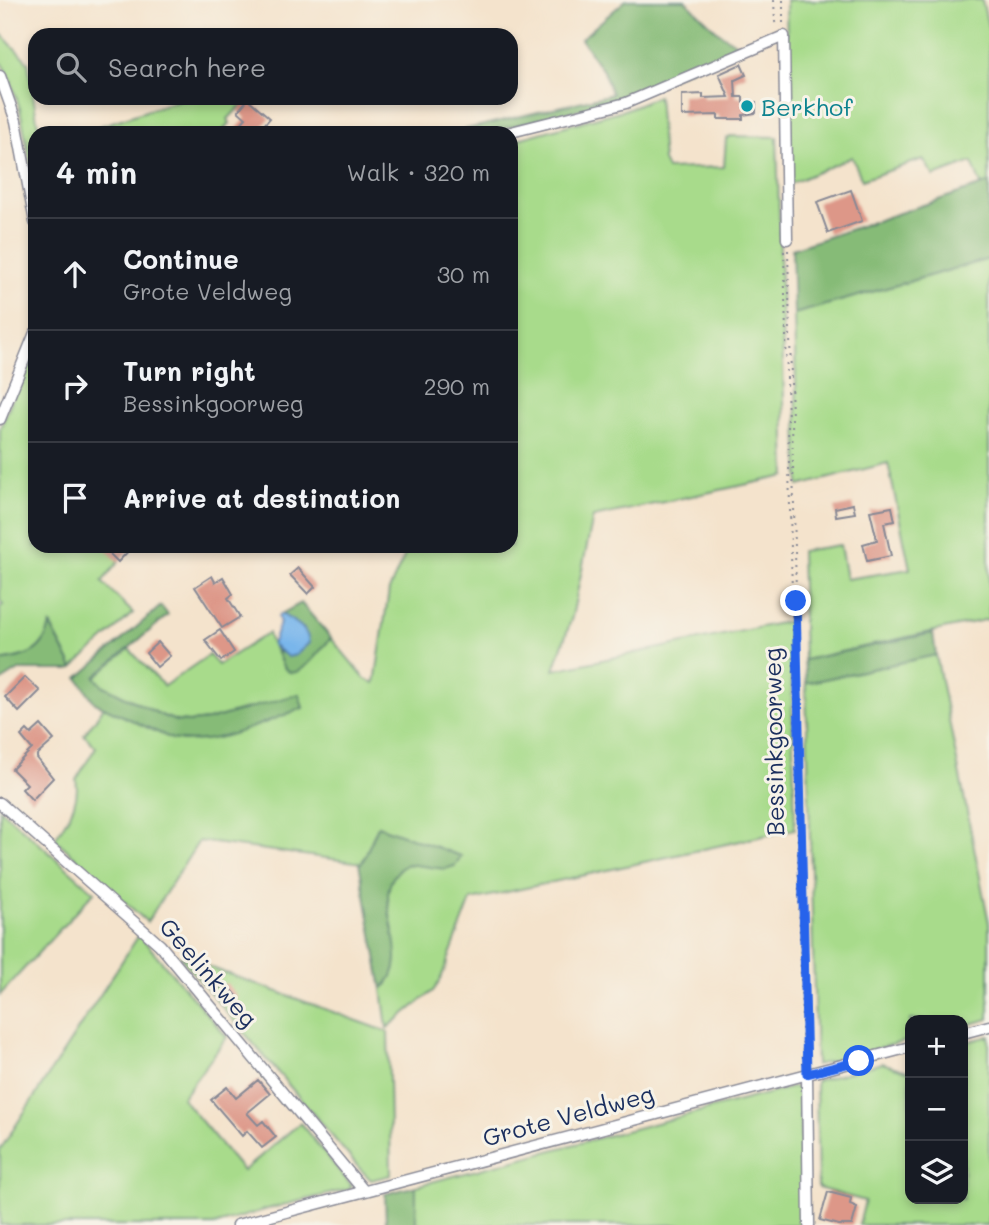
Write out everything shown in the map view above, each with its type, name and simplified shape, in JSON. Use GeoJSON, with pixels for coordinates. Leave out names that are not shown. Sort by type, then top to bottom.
{"type":"FeatureCollection","features":[{"type":"Feature","properties":{"kind":"street"},"geometry":{"type":"LineString","coordinates":[[518,130],[626,103],[784,36],[787,239]]}},
{"type":"Feature","properties":{"kind":"street"},"geometry":{"type":"LineString","coordinates":[[0,76],[16,121],[28,185]]}},
{"type":"Feature","properties":{"kind":"street"},"geometry":{"type":"LineString","coordinates":[[0,419],[28,349]]}},
{"type":"Feature","properties":{"kind":"street","name":"Geelinkweg"},"geometry":{"type":"LineString","coordinates":[[0,803],[160,945],[364,1191]]}},
{"type":"Feature","properties":{"kind":"street"},"geometry":{"type":"LineString","coordinates":[[968,1032],[989,1026]]}},
{"type":"Feature","properties":{"kind":"street","name":"Grote Veldweg"},"geometry":{"type":"LineString","coordinates":[[237,1225],[905,1048]]}},
{"type":"Feature","properties":{"kind":"street"},"geometry":{"type":"LineString","coordinates":[[807,1074],[809,1225]]}},
{"type":"Feature","properties":{"kind":"path"},"geometry":{"type":"LineString","coordinates":[[774,0],[775,22],[784,36]]}},
{"type":"Feature","properties":{"kind":"path"},"geometry":{"type":"LineString","coordinates":[[783,0],[784,36]]}},
{"type":"Feature","properties":{"kind":"path","name":"Bessinkgoorweg"},"geometry":{"type":"LineString","coordinates":[[787,239],[807,1074]]}},
{"type":"Feature","properties":{"kind":"green space"},"geometry":{"type":"Polygon","coordinates":[[[626,0],[685,0],[718,32],[740,46],[657,84],[597,105],[513,126],[480,126],[612,94],[603,71],[581,39],[626,0]]]}},
{"type":"Feature","properties":{"kind":"green space"},"geometry":{"type":"Polygon","coordinates":[[[786,0],[982,0],[989,30],[989,183],[981,185],[972,162],[934,176],[923,159],[862,180],[852,157],[790,184],[786,0]]]}},
{"type":"Feature","properties":{"kind":"green space"},"geometry":{"type":"Polygon","coordinates":[[[0,33],[28,62],[28,105],[35,105],[38,126],[28,126],[28,151],[20,109],[9,76],[0,61],[0,33]]]}},
{"type":"Feature","properties":{"kind":"green space"},"geometry":{"type":"Polygon","coordinates":[[[658,96],[663,161],[667,169],[724,167],[726,139],[730,136],[777,137],[786,476],[593,517],[572,617],[554,670],[790,621],[795,829],[471,900],[440,981],[433,991],[387,1028],[382,989],[388,984],[394,944],[388,888],[397,871],[407,864],[427,866],[378,826],[362,863],[199,841],[147,922],[55,839],[74,803],[76,780],[96,747],[84,735],[104,707],[172,739],[184,741],[303,708],[299,695],[208,720],[176,721],[102,685],[94,677],[129,649],[164,686],[209,655],[218,665],[268,633],[280,661],[306,666],[331,638],[365,679],[375,683],[389,590],[406,553],[518,553],[518,139],[627,109],[658,96]]]}},
{"type":"Feature","properties":{"kind":"green space"},"geometry":{"type":"Polygon","coordinates":[[[164,105],[241,105],[228,119],[230,123],[227,126],[100,126],[164,105]]]}},
{"type":"Feature","properties":{"kind":"green space"},"geometry":{"type":"Polygon","coordinates":[[[989,183],[989,259],[794,314],[792,249],[989,183]]]}},
{"type":"Feature","properties":{"kind":"green space"},"geometry":{"type":"Polygon","coordinates":[[[989,259],[989,619],[804,660],[801,551],[840,545],[846,579],[910,569],[888,463],[799,486],[794,314],[989,259]]]}},
{"type":"Feature","properties":{"kind":"green space"},"geometry":{"type":"Polygon","coordinates":[[[28,360],[28,553],[112,553],[119,561],[102,582],[133,613],[73,668],[51,626],[38,648],[0,661],[0,607],[3,605],[0,599],[0,429],[28,360]]]}},
{"type":"Feature","properties":{"kind":"green space"},"geometry":{"type":"Polygon","coordinates":[[[301,603],[331,638],[309,663],[294,672],[288,671],[282,664],[277,650],[280,652],[304,629],[281,614],[301,603]]]}},
{"type":"Feature","properties":{"kind":"green space"},"geometry":{"type":"Polygon","coordinates":[[[161,606],[168,615],[95,677],[102,685],[176,721],[208,720],[299,694],[303,708],[222,737],[188,741],[172,739],[95,703],[78,678],[161,606]]]}},
{"type":"Feature","properties":{"kind":"green space"},"geometry":{"type":"Polygon","coordinates":[[[50,625],[73,668],[19,670],[0,682],[0,661],[26,655],[38,648],[50,625]]]}},
{"type":"Feature","properties":{"kind":"green space"},"geometry":{"type":"Polygon","coordinates":[[[933,633],[936,655],[806,683],[804,660],[933,633]]]}},
{"type":"Feature","properties":{"kind":"green space"},"geometry":{"type":"Polygon","coordinates":[[[936,655],[989,923],[989,1019],[968,1025],[968,1015],[905,1015],[905,1041],[816,1065],[806,683],[936,655]]]}},
{"type":"Feature","properties":{"kind":"green space"},"geometry":{"type":"Polygon","coordinates":[[[0,809],[94,892],[0,995],[0,809]]]}},
{"type":"Feature","properties":{"kind":"green space"},"geometry":{"type":"Polygon","coordinates":[[[378,826],[461,856],[455,866],[445,869],[407,864],[394,876],[388,891],[396,959],[393,975],[382,989],[359,863],[362,863],[378,826]]]}},
{"type":"Feature","properties":{"kind":"green space"},"geometry":{"type":"Polygon","coordinates":[[[139,935],[227,1037],[182,1098],[243,1171],[300,1123],[351,1185],[350,1189],[214,1225],[0,1225],[0,1150],[139,935]]]}},
{"type":"Feature","properties":{"kind":"green space"},"geometry":{"type":"Polygon","coordinates":[[[179,956],[388,1032],[391,1175],[371,1180],[360,1169],[179,956]]]}},
{"type":"Feature","properties":{"kind":"green space"},"geometry":{"type":"Polygon","coordinates":[[[989,1036],[989,1225],[859,1225],[865,1201],[818,1188],[816,1081],[882,1063],[905,1070],[905,1204],[968,1204],[968,1042],[989,1036]]]}},
{"type":"Feature","properties":{"kind":"green space"},"geometry":{"type":"Polygon","coordinates":[[[799,1087],[803,1225],[416,1225],[416,1186],[799,1087]]]}},
{"type":"Feature","properties":{"kind":"green space"},"geometry":{"type":"Polygon","coordinates":[[[416,1186],[416,1225],[386,1225],[385,1194],[416,1186]]]}},
{"type":"Feature","properties":{"kind":"water"},"geometry":{"type":"Polygon","coordinates":[[[281,614],[300,626],[308,637],[309,643],[296,655],[288,657],[272,645],[280,623],[278,616],[281,614]]]}},
{"type":"Feature","properties":{"kind":"building"},"geometry":{"type":"Polygon","coordinates":[[[741,64],[746,75],[735,80],[736,97],[743,97],[743,103],[756,102],[756,113],[743,115],[743,119],[718,119],[718,115],[682,116],[682,95],[703,94],[703,98],[729,97],[719,74],[741,64]]]}},
{"type":"Feature","properties":{"kind":"building"},"geometry":{"type":"Polygon","coordinates":[[[243,105],[255,105],[270,118],[263,126],[239,126],[246,118],[238,111],[243,105]]]}},
{"type":"Feature","properties":{"kind":"building"},"geometry":{"type":"Polygon","coordinates":[[[851,190],[862,221],[828,233],[817,202],[851,190]]]}},
{"type":"Feature","properties":{"kind":"building"},"geometry":{"type":"Polygon","coordinates":[[[853,504],[855,513],[836,516],[835,508],[853,504]]]}},
{"type":"Feature","properties":{"kind":"building"},"geometry":{"type":"Polygon","coordinates":[[[892,507],[895,521],[884,523],[891,556],[867,561],[863,544],[877,540],[870,511],[892,507]]]}},
{"type":"Feature","properties":{"kind":"building"},"geometry":{"type":"Polygon","coordinates":[[[109,553],[126,553],[118,562],[109,553]]]}},
{"type":"Feature","properties":{"kind":"building"},"geometry":{"type":"Polygon","coordinates":[[[298,568],[315,587],[308,594],[290,575],[298,568]]]}},
{"type":"Feature","properties":{"kind":"building"},"geometry":{"type":"Polygon","coordinates":[[[212,576],[215,582],[223,577],[233,594],[228,598],[240,617],[222,628],[195,587],[212,576]]]}},
{"type":"Feature","properties":{"kind":"building"},"geometry":{"type":"Polygon","coordinates":[[[220,630],[234,652],[221,661],[205,640],[220,630]]]}},
{"type":"Feature","properties":{"kind":"building"},"geometry":{"type":"Polygon","coordinates":[[[158,642],[170,656],[157,667],[146,653],[158,642]]]}},
{"type":"Feature","properties":{"kind":"building"},"geometry":{"type":"Polygon","coordinates":[[[25,677],[40,691],[19,712],[5,697],[25,677]]]}},
{"type":"Feature","properties":{"kind":"building"},"geometry":{"type":"Polygon","coordinates":[[[41,725],[54,740],[37,758],[53,778],[32,800],[22,789],[27,784],[12,769],[32,749],[21,736],[27,730],[31,734],[41,725]]]}},
{"type":"Feature","properties":{"kind":"building"},"geometry":{"type":"Polygon","coordinates":[[[226,983],[238,997],[229,1004],[217,990],[226,983]]]}},
{"type":"Feature","properties":{"kind":"building"},"geometry":{"type":"Polygon","coordinates":[[[258,1080],[270,1094],[247,1113],[258,1125],[263,1121],[276,1137],[262,1148],[247,1131],[242,1136],[211,1100],[227,1087],[236,1098],[258,1080]]]}},
{"type":"Feature","properties":{"kind":"building"},"geometry":{"type":"Polygon","coordinates":[[[828,1192],[851,1198],[850,1204],[857,1207],[852,1225],[820,1220],[828,1192]]]}},
{"type":"Feature","properties":{"kind":"place","name":"Berkhof"},"geometry":{"type":"Point","coordinates":[747,106]}},
{"type":"Feature","properties":{"kind":"route"},"geometry":{"type":"LineString","coordinates":[[796,601],[807,1074],[859,1061]]}}]}
